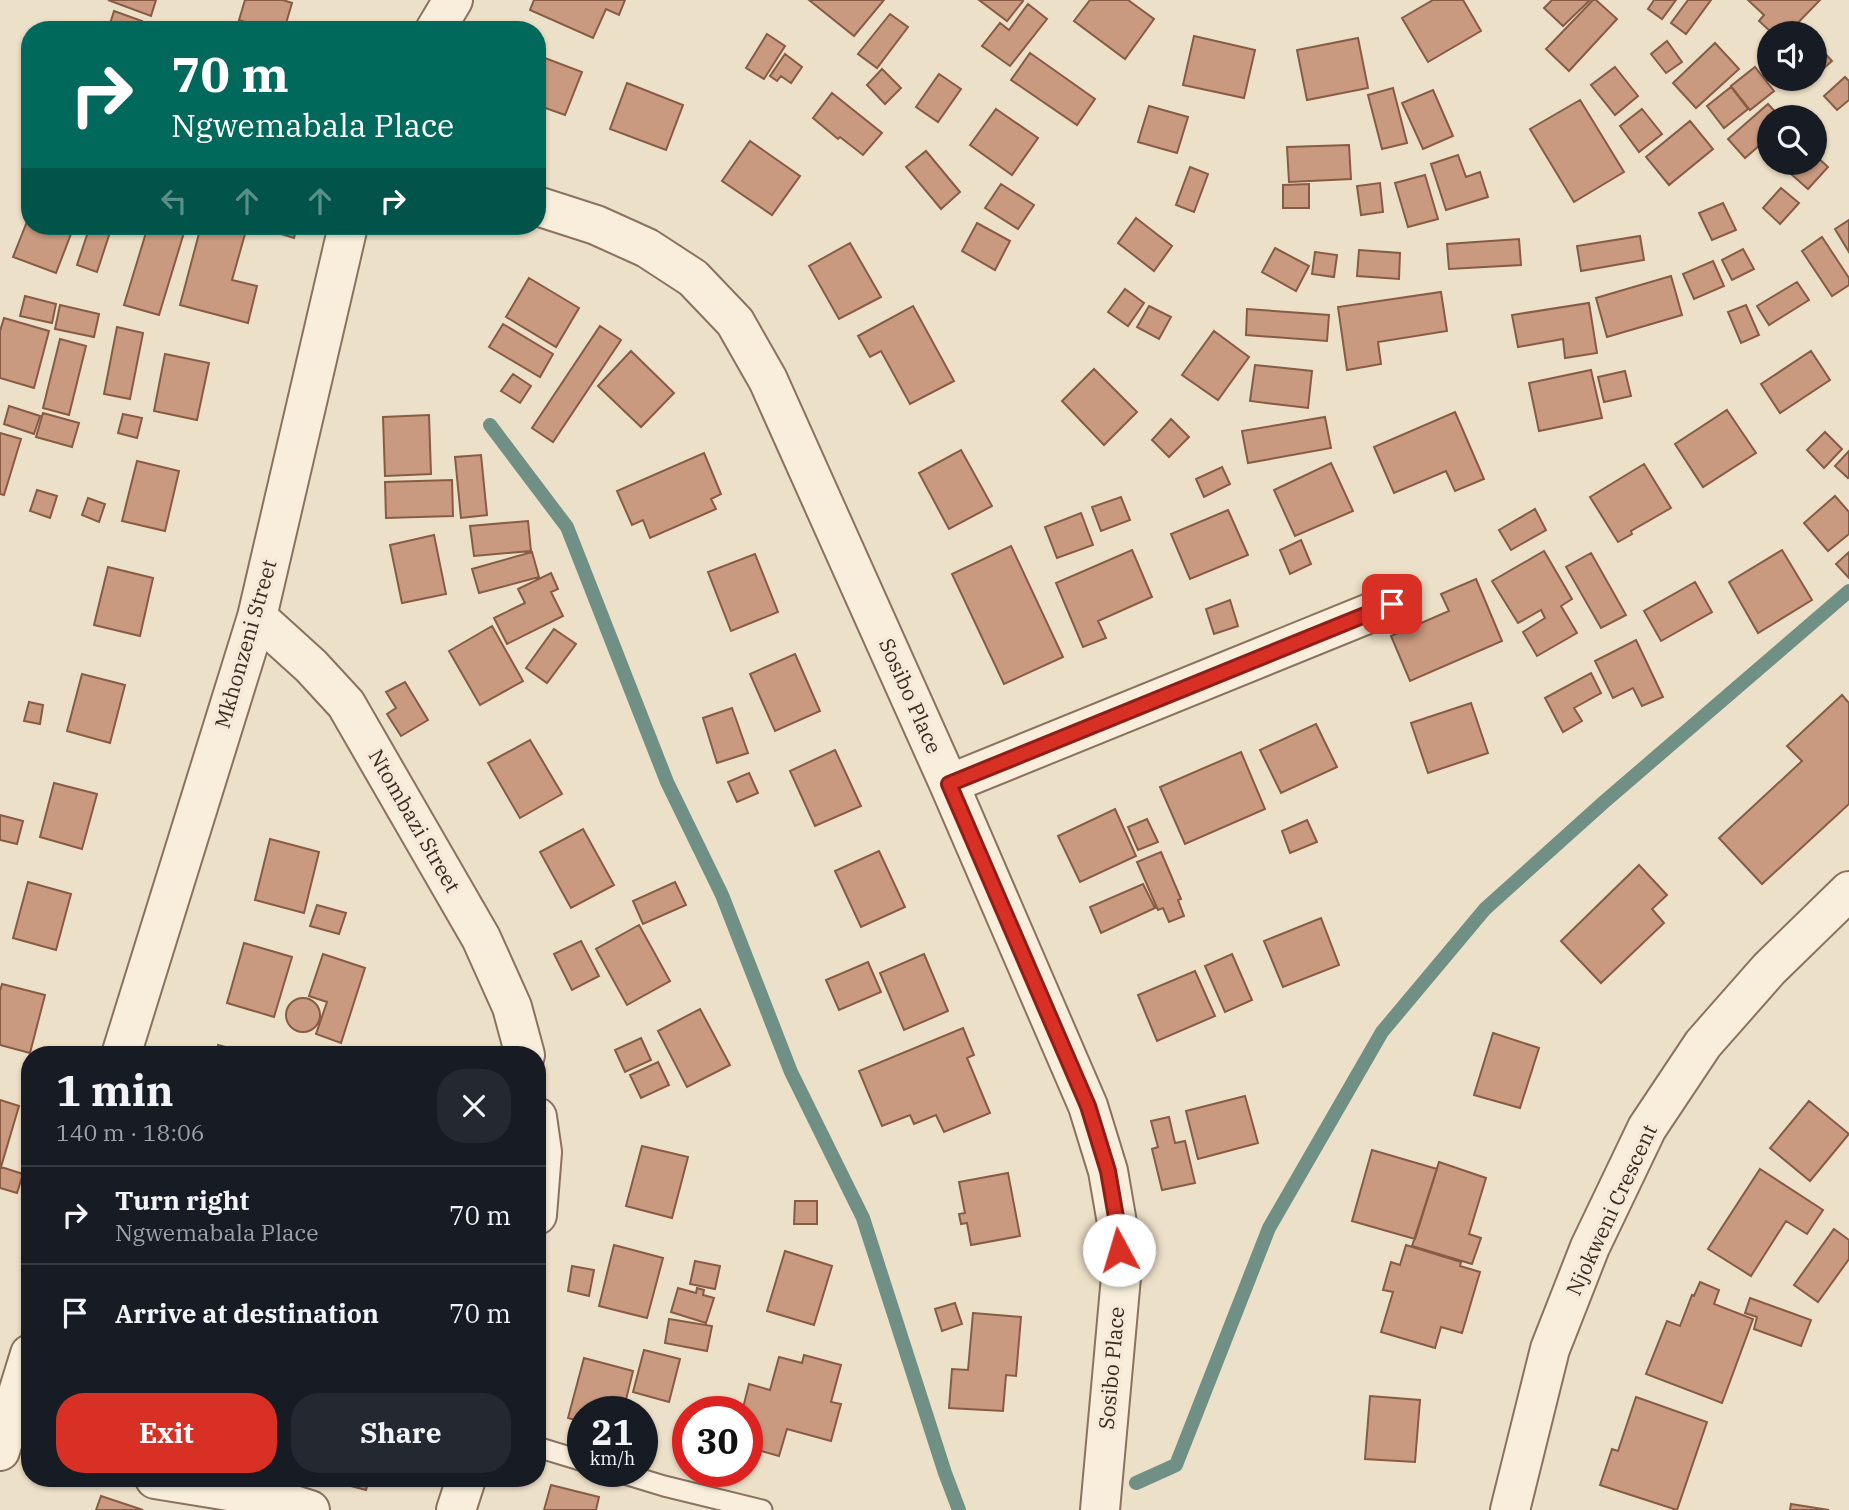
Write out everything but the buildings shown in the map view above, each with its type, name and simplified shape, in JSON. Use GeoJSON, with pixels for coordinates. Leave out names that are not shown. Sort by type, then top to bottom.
{"type":"FeatureCollection","features":[{"type":"Feature","properties":{"kind":"street"},"geometry":{"type":"LineString","coordinates":[[440,21],[453,0]]}},
{"type":"Feature","properties":{"kind":"street","name":"Sosibo Place"},"geometry":{"type":"LineString","coordinates":[[546,209],[596,225],[647,248],[693,278],[735,322],[768,380],[949,784],[1088,1106],[1108,1171],[1117,1223],[1121,1277],[1100,1510]]}},
{"type":"Feature","properties":{"kind":"street","name":"Mkhonzeni Street"},"geometry":{"type":"LineString","coordinates":[[124,1046],[257,617],[346,235]]}},
{"type":"Feature","properties":{"kind":"street"},"geometry":{"type":"LineString","coordinates":[[949,784],[1392,604]]}},
{"type":"Feature","properties":{"kind":"street","name":"Ntombazi Street"},"geometry":{"type":"LineString","coordinates":[[257,617],[312,666],[346,704],[481,938],[512,1007],[523,1046]]}},
{"type":"Feature","properties":{"kind":"street","name":"Njokweni Crescent"},"geometry":{"type":"LineString","coordinates":[[1510,1510],[1550,1349],[1590,1247],[1647,1128],[1703,1044],[1769,969],[1849,891]]}},
{"type":"Feature","properties":{"kind":"street"},"geometry":{"type":"LineString","coordinates":[[21,1383],[0,1452],[21,1456]]}},
{"type":"Feature","properties":{"kind":"street"},"geometry":{"type":"LineString","coordinates":[[204,1487],[272,1498],[310,1510]]}},
{"type":"Feature","properties":{"kind":"street"},"geometry":{"type":"LineString","coordinates":[[456,1510],[463,1487]]}},
{"type":"Feature","properties":{"kind":"lane"},"geometry":{"type":"LineString","coordinates":[[546,1450],[567,1456]]}},
{"type":"Feature","properties":{"kind":"lane"},"geometry":{"type":"LineString","coordinates":[[658,1484],[762,1510]]}},
{"type":"Feature","properties":{"kind":"waterway"},"geometry":{"type":"LineString","coordinates":[[490,425],[567,527],[667,782],[722,895],[791,1072],[863,1218],[959,1510]]}},
{"type":"Feature","properties":{"kind":"waterway"},"geometry":{"type":"LineString","coordinates":[[1136,1483],[1176,1465],[1269,1228],[1382,1032],[1485,909],[1604,802],[1849,591]]}},
{"type":"Feature","properties":{"kind":"route"},"geometry":{"type":"LineString","coordinates":[[1119,1250],[1108,1171],[1088,1106],[949,784],[1392,604]]}}]}
